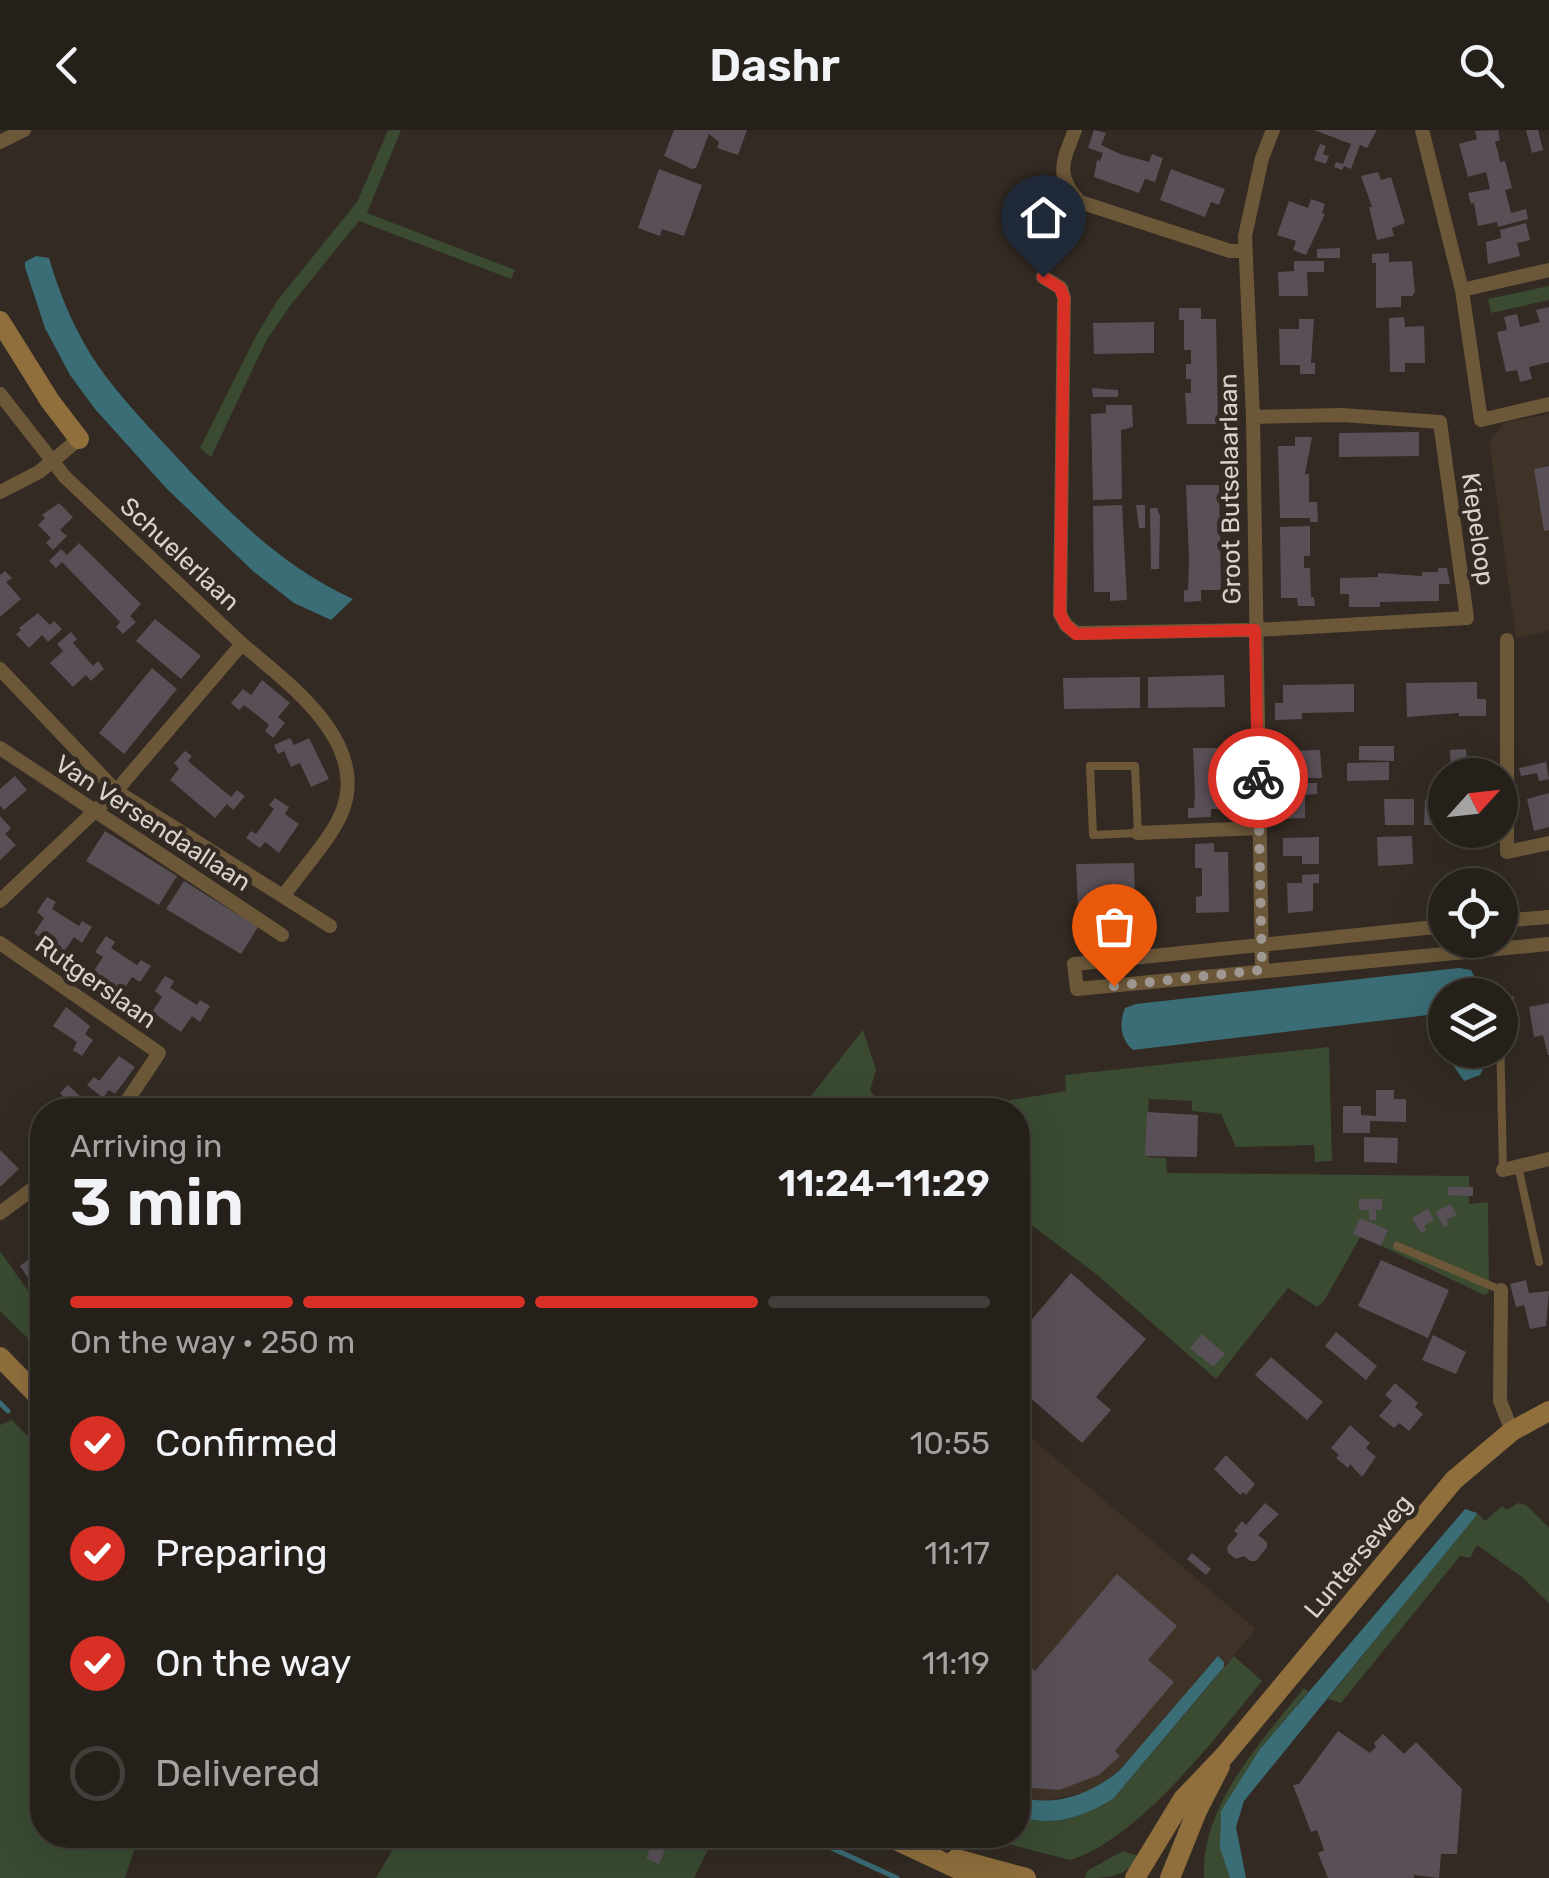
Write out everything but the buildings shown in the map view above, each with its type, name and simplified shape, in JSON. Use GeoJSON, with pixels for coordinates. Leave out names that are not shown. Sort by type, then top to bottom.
{"type":"FeatureCollection","features":[{"type":"Feature","properties":{"kind":"main road"},"geometry":{"type":"LineString","coordinates":[[0,322],[79,439]]}},
{"type":"Feature","properties":{"kind":"main road"},"geometry":{"type":"LineString","coordinates":[[0,1357],[30,1388]]}},
{"type":"Feature","properties":{"kind":"main road","name":"Lunterseweg"},"geometry":{"type":"LineString","coordinates":[[1135,1878],[1183,1799],[1225,1755],[1454,1480],[1512,1431],[1549,1412]]}},
{"type":"Feature","properties":{"kind":"main road","name":"Lunterseweg"},"geometry":{"type":"LineString","coordinates":[[1170,1878],[1225,1755]]}},
{"type":"Feature","properties":{"kind":"main road"},"geometry":{"type":"LineString","coordinates":[[916,1848],[977,1878]]}},
{"type":"Feature","properties":{"kind":"main road"},"geometry":{"type":"LineString","coordinates":[[935,1856],[1026,1878]]}},
{"type":"Feature","properties":{"kind":"street"},"geometry":{"type":"LineString","coordinates":[[0,142],[24,130]]}},
{"type":"Feature","properties":{"kind":"street"},"geometry":{"type":"LineString","coordinates":[[1075,130],[1062,162],[1064,181],[1080,202],[1230,251],[1246,251]]}},
{"type":"Feature","properties":{"kind":"street","name":"Groot Butselaarlaan"},"geometry":{"type":"LineString","coordinates":[[1262,970],[1253,417],[1245,236],[1274,130]]}},
{"type":"Feature","properties":{"kind":"street"},"geometry":{"type":"LineString","coordinates":[[1422,130],[1462,290],[1480,420],[1549,404]]}},
{"type":"Feature","properties":{"kind":"street"},"geometry":{"type":"LineString","coordinates":[[1462,290],[1549,270]]}},
{"type":"Feature","properties":{"kind":"street"},"geometry":{"type":"LineString","coordinates":[[1043,277],[1060,288],[1064,298],[1060,614],[1066,625],[1076,634],[1255,630]]}},
{"type":"Feature","properties":{"kind":"street","name":"Schuelerlaan"},"geometry":{"type":"LineString","coordinates":[[0,394],[52,461],[242,644],[116,792],[0,900]]}},
{"type":"Feature","properties":{"kind":"street","name":"Kiepeloop"},"geometry":{"type":"LineString","coordinates":[[1253,417],[1342,415],[1440,422],[1468,618],[1255,630]]}},
{"type":"Feature","properties":{"kind":"street"},"geometry":{"type":"LineString","coordinates":[[0,492],[40,472],[79,439]]}},
{"type":"Feature","properties":{"kind":"street"},"geometry":{"type":"LineString","coordinates":[[1507,640],[1507,852],[1549,843]]}},
{"type":"Feature","properties":{"kind":"street"},"geometry":{"type":"LineString","coordinates":[[242,644],[320,716],[348,766],[349,789],[341,816],[284,895]]}},
{"type":"Feature","properties":{"kind":"street","name":"Van Versendaallaan"},"geometry":{"type":"LineString","coordinates":[[0,669],[116,792],[330,926]]}},
{"type":"Feature","properties":{"kind":"street","name":"Van Versendaallaan"},"geometry":{"type":"LineString","coordinates":[[0,748],[282,935]]}},
{"type":"Feature","properties":{"kind":"street"},"geometry":{"type":"LineString","coordinates":[[1138,833],[1258,828]]}},
{"type":"Feature","properties":{"kind":"street"},"geometry":{"type":"LineString","coordinates":[[1518,919],[1549,917]]}},
{"type":"Feature","properties":{"kind":"street"},"geometry":{"type":"LineString","coordinates":[[1428,928],[1074,964],[1077,989],[1549,944]]}},
{"type":"Feature","properties":{"kind":"street","name":"Rutgerslaan"},"geometry":{"type":"LineString","coordinates":[[0,943],[159,1053],[129,1098]]}},
{"type":"Feature","properties":{"kind":"street"},"geometry":{"type":"LineString","coordinates":[[1510,1168],[1549,1158]]}},
{"type":"Feature","properties":{"kind":"street"},"geometry":{"type":"LineString","coordinates":[[0,1212],[30,1191]]}},
{"type":"Feature","properties":{"kind":"street"},"geometry":{"type":"LineString","coordinates":[[1501,1290],[1500,1401],[1512,1431]]}},
{"type":"Feature","properties":{"kind":"lane"},"geometry":{"type":"LineString","coordinates":[[1090,766],[1135,766],[1138,833],[1094,835],[1090,766]]}},
{"type":"Feature","properties":{"kind":"lane"},"geometry":{"type":"LineString","coordinates":[[1503,1068],[1510,1168],[1540,1262]]}},
{"type":"Feature","properties":{"kind":"lane"},"geometry":{"type":"LineString","coordinates":[[1398,1246],[1501,1290]]}},
{"type":"Feature","properties":{"kind":"shaded area"},"geometry":{"type":"Polygon","coordinates":[[[1549,414],[1549,631],[1516,638],[1489,442],[1504,423],[1549,414]]]}},
{"type":"Feature","properties":{"kind":"shaded area"},"geometry":{"type":"Polygon","coordinates":[[[1030,1437],[1256,1629],[1224,1667],[1119,1771],[1089,1792],[1045,1801],[1030,1799],[1030,1437]]]}},
{"type":"Feature","properties":{"kind":"green space"},"geometry":{"type":"Polygon","coordinates":[[[388,130],[401,130],[367,213],[515,270],[511,279],[359,221],[266,341],[211,457],[200,448],[256,336],[277,301],[357,202],[388,130]]]}},
{"type":"Feature","properties":{"kind":"green space"},"geometry":{"type":"Polygon","coordinates":[[[1549,286],[1549,300],[1491,313],[1488,299],[1549,286]]]}},
{"type":"Feature","properties":{"kind":"green space"},"geometry":{"type":"Polygon","coordinates":[[[863,1030],[876,1070],[870,1090],[876,1098],[809,1098],[863,1030]]]}},
{"type":"Feature","properties":{"kind":"green space"},"geometry":{"type":"Polygon","coordinates":[[[1329,1047],[1332,1161],[1315,1162],[1314,1145],[1236,1147],[1221,1114],[1192,1111],[1192,1101],[1149,1099],[1146,1157],[1166,1158],[1167,1173],[1469,1176],[1469,1204],[1488,1202],[1489,1293],[1484,1295],[1361,1236],[1324,1301],[1317,1307],[1288,1288],[1216,1379],[1096,1274],[1030,1224],[1030,1098],[1023,1098],[1066,1091],[1065,1075],[1329,1047]]]}},
{"type":"Feature","properties":{"kind":"green space"},"geometry":{"type":"Polygon","coordinates":[[[0,1251],[30,1294],[30,1340],[0,1311],[0,1251]]]}},
{"type":"Feature","properties":{"kind":"green space"},"geometry":{"type":"Polygon","coordinates":[[[12,1420],[30,1439],[30,1848],[135,1848],[125,1878],[0,1878],[0,1425],[12,1420]]]}},
{"type":"Feature","properties":{"kind":"green space"},"geometry":{"type":"Polygon","coordinates":[[[1518,1503],[1526,1505],[1549,1528],[1549,1603],[1522,1577],[1477,1545],[1470,1558],[1460,1556],[1341,1703],[1328,1699],[1477,1513],[1485,1521],[1502,1506],[1507,1510],[1518,1503]]]}},
{"type":"Feature","properties":{"kind":"green space"},"geometry":{"type":"Polygon","coordinates":[[[1234,1656],[1262,1681],[1175,1784],[1122,1831],[1096,1849],[1070,1860],[1024,1848],[1030,1848],[1030,1819],[1067,1819],[1113,1799],[1234,1656]]]}},
{"type":"Feature","properties":{"kind":"green space"},"geometry":{"type":"Polygon","coordinates":[[[1304,1688],[1308,1692],[1260,1749],[1220,1848],[1230,1878],[1204,1878],[1212,1825],[1223,1800],[1253,1753],[1304,1688]]]}},
{"type":"Feature","properties":{"kind":"green space"},"geometry":{"type":"Polygon","coordinates":[[[393,1848],[709,1848],[694,1878],[376,1878],[393,1848]]]}},
{"type":"Feature","properties":{"kind":"green space"},"geometry":{"type":"Polygon","coordinates":[[[1123,1851],[1141,1857],[1116,1875],[1085,1878],[1087,1871],[1123,1851]]]}},
{"type":"Feature","properties":{"kind":"water"},"geometry":{"type":"Polygon","coordinates":[[[36,256],[49,258],[72,320],[98,366],[159,438],[248,529],[298,568],[353,599],[331,620],[294,603],[254,572],[167,489],[95,409],[70,375],[45,328],[25,267],[25,262],[36,256]]]}},
{"type":"Feature","properties":{"kind":"water"},"geometry":{"type":"Polygon","coordinates":[[[1459,968],[1471,970],[1475,978],[1428,978],[1428,1015],[1133,1050],[1125,1041],[1122,1019],[1125,1008],[1459,968]]]}},
{"type":"Feature","properties":{"kind":"water"},"geometry":{"type":"Polygon","coordinates":[[[1455,1068],[1484,1068],[1480,1075],[1464,1081],[1455,1068]]]}},
{"type":"Feature","properties":{"kind":"water"},"geometry":{"type":"Polygon","coordinates":[[[1465,1509],[1477,1513],[1475,1517],[1244,1801],[1236,1827],[1246,1878],[1230,1878],[1220,1848],[1221,1811],[1260,1749],[1465,1509]]]}},
{"type":"Feature","properties":{"kind":"water"},"geometry":{"type":"Polygon","coordinates":[[[1218,1656],[1224,1667],[1113,1799],[1067,1819],[1030,1819],[1030,1800],[1072,1797],[1119,1771],[1218,1656]]]}},
{"type":"Feature","properties":{"kind":"waterway"},"geometry":{"type":"LineString","coordinates":[[0,1403],[8,1411]]}},
{"type":"Feature","properties":{"kind":"waterway"},"geometry":{"type":"LineString","coordinates":[[832,1848],[897,1878]]}},
{"type":"Feature","properties":{"kind":"way so far"},"geometry":{"type":"LineString","coordinates":[[1114,986],[1262,970],[1258,778]]}},
{"type":"Feature","properties":{"kind":"route"},"geometry":{"type":"LineString","coordinates":[[1043,277],[1060,288],[1064,298],[1060,614],[1076,634],[1255,630],[1258,778]]}}]}
